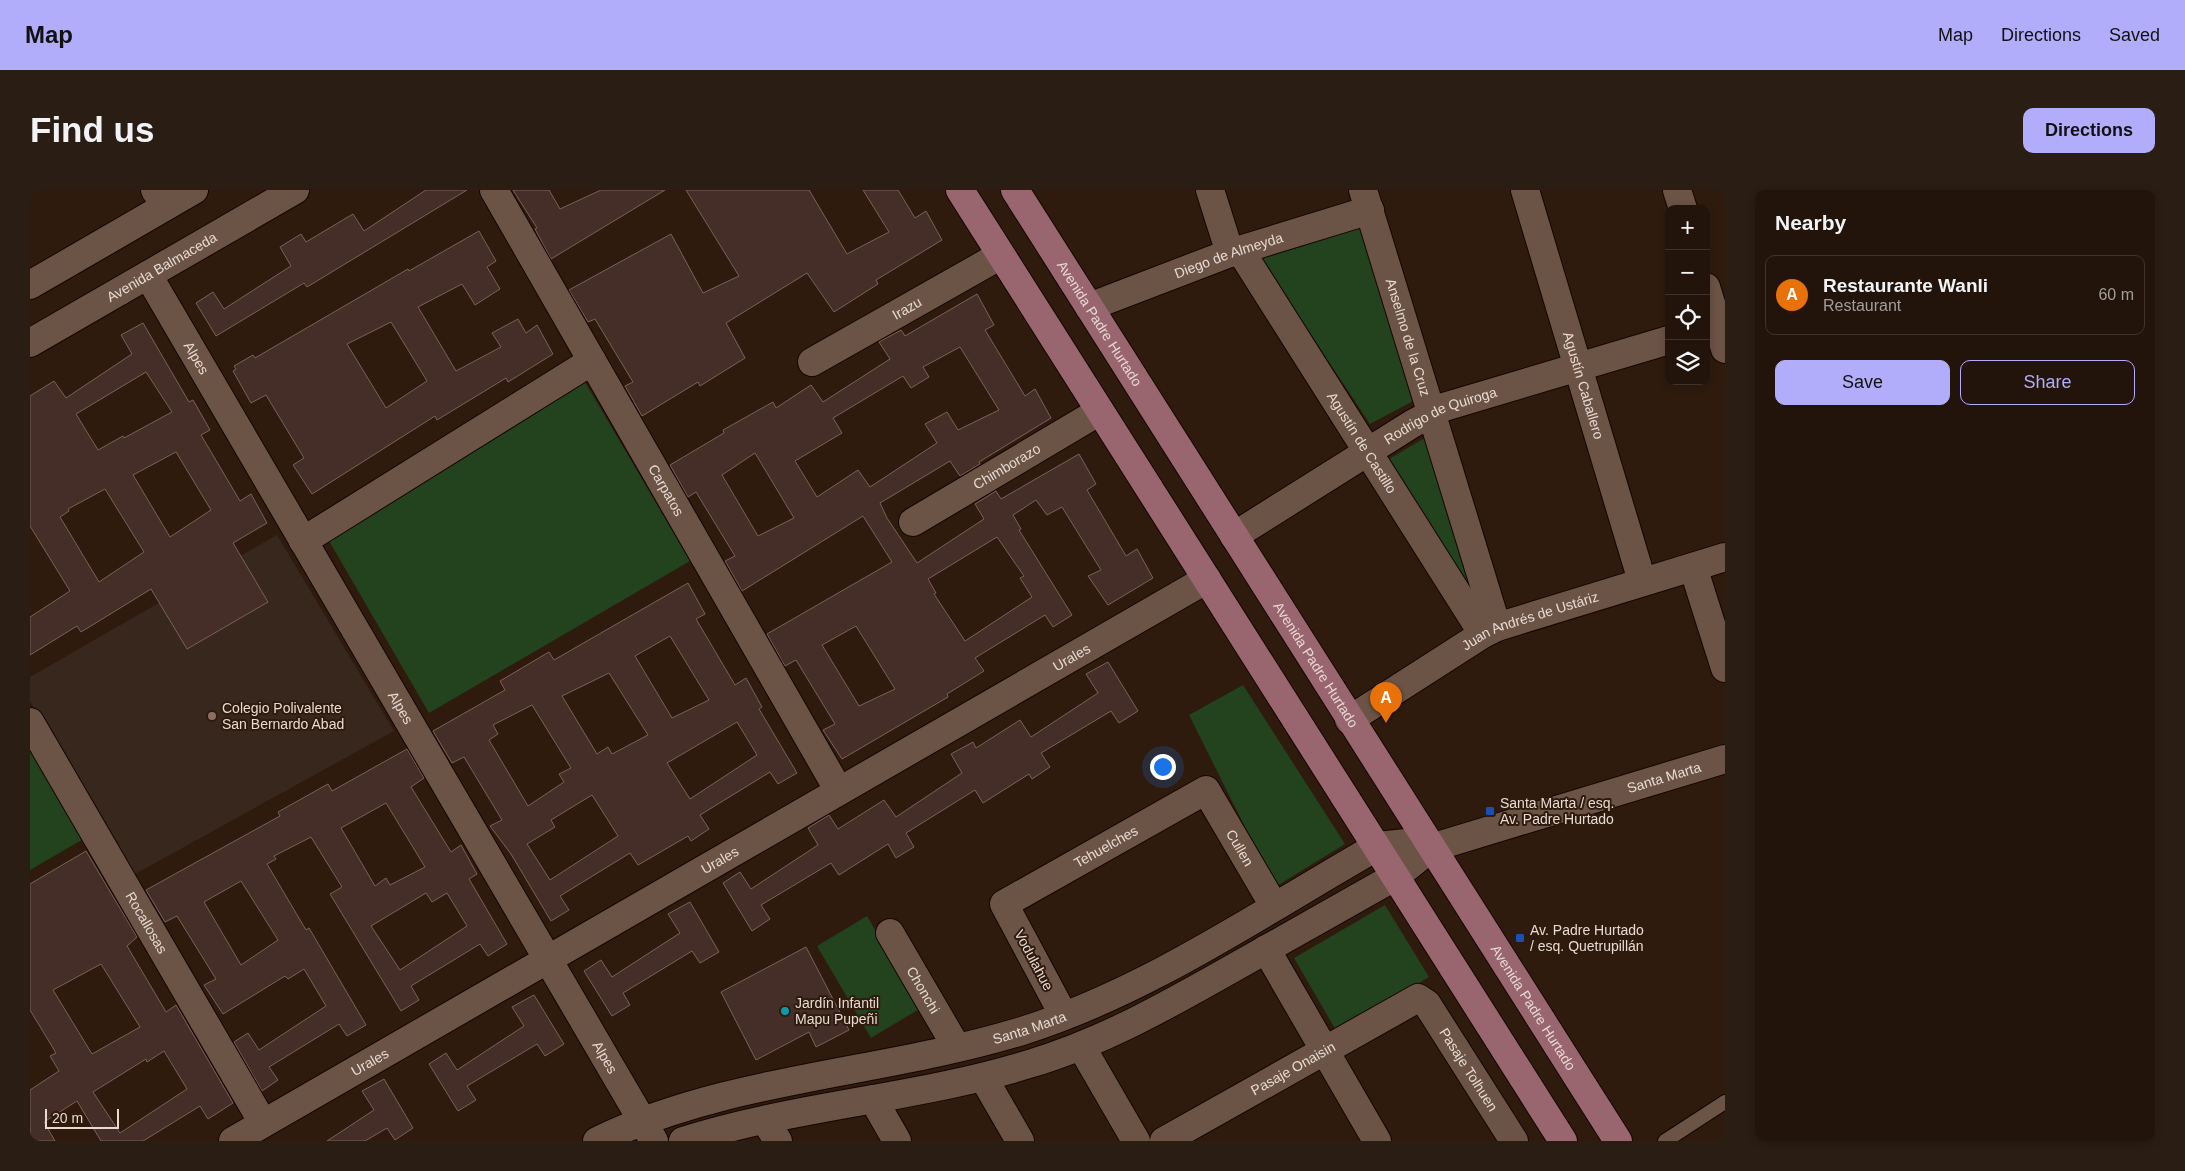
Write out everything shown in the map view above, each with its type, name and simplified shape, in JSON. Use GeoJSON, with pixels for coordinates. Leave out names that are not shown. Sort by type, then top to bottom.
{"type":"FeatureCollection","features":[{"type":"Feature","properties":{"kind":"main road"},"geometry":{"type":"LineString","coordinates":[[960,190],[1378,846],[1563,1141]]}},
{"type":"Feature","properties":{"kind":"main road","name":"Avenida Padre Hurtado"},"geometry":{"type":"LineString","coordinates":[[1015,190],[1618,1141]]}},
{"type":"Feature","properties":{"kind":"street"},"geometry":{"type":"LineString","coordinates":[[30,285],[160,198],[194,190]]}},
{"type":"Feature","properties":{"kind":"street","name":"Avenida Balmaceda"},"geometry":{"type":"LineString","coordinates":[[30,343],[295,190]]}},
{"type":"Feature","properties":{"kind":"street","name":"Carpatos"},"geometry":{"type":"LineString","coordinates":[[494,190],[840,792]]}},
{"type":"Feature","properties":{"kind":"street","name":"Agustín de Castillo"},"geometry":{"type":"LineString","coordinates":[[1210,190],[1235,251],[1367,452],[1490,630]]}},
{"type":"Feature","properties":{"kind":"street","name":"Agustín Caballero"},"geometry":{"type":"LineString","coordinates":[[1525,190],[1642,582]]}},
{"type":"Feature","properties":{"kind":"street"},"geometry":{"type":"LineString","coordinates":[[1677,190],[1682,205]]}},
{"type":"Feature","properties":{"kind":"street","name":"Diego de Almeyda"},"geometry":{"type":"LineString","coordinates":[[1089,307],[1367,200]]}},
{"type":"Feature","properties":{"kind":"street","name":"Anselmo de la Cruz"},"geometry":{"type":"LineString","coordinates":[[1367,200],[1431,413],[1490,630]]}},
{"type":"Feature","properties":{"kind":"street","name":"Irazu"},"geometry":{"type":"LineString","coordinates":[[812,362],[1001,255]]}},
{"type":"Feature","properties":{"kind":"street","name":"Alpes"},"geometry":{"type":"LineString","coordinates":[[148,275],[648,1131]]}},
{"type":"Feature","properties":{"kind":"street"},"geometry":{"type":"LineString","coordinates":[[1708,295],[1719,332]]}},
{"type":"Feature","properties":{"kind":"street","name":"Rodrigo de Quiroga"},"geometry":{"type":"LineString","coordinates":[[1234,536],[1431,413],[1459,402],[1665,341]]}},
{"type":"Feature","properties":{"kind":"street"},"geometry":{"type":"LineString","coordinates":[[303,540],[592,361]]}},
{"type":"Feature","properties":{"kind":"street","name":"Chimborazo"},"geometry":{"type":"LineString","coordinates":[[912,522],[1100,411]]}},
{"type":"Feature","properties":{"kind":"street","name":"Juan Andrés de Ustáriz"},"geometry":{"type":"LineString","coordinates":[[1350,720],[1490,630],[1725,557]]}},
{"type":"Feature","properties":{"kind":"street"},"geometry":{"type":"LineString","coordinates":[[1693,566],[1725,668]]}},
{"type":"Feature","properties":{"kind":"street","name":"Urales"},"geometry":{"type":"LineString","coordinates":[[232,1141],[1207,579]]}},
{"type":"Feature","properties":{"kind":"street","name":"Rocallosas"},"geometry":{"type":"LineString","coordinates":[[30,722],[263,1123]]}},
{"type":"Feature","properties":{"kind":"street","name":"Santa Marta"},"geometry":{"type":"LineString","coordinates":[[683,1141],[772,1131],[873,1099],[983,1077],[1030,1064],[1081,1046],[1154,1012],[1396,876],[1431,848],[1725,759]]}},
{"type":"Feature","properties":{"kind":"street","name":"Tehuelches"},"geometry":{"type":"LineString","coordinates":[[1004,904],[1206,790]]}},
{"type":"Feature","properties":{"kind":"street","name":"Cullen"},"geometry":{"type":"LineString","coordinates":[[1206,790],[1274,906]]}},
{"type":"Feature","properties":{"kind":"street","name":"Santa Marta"},"geometry":{"type":"LineString","coordinates":[[597,1141],[648,1131],[693,1104],[957,1048],[1023,1030],[1064,1016],[1134,987],[1378,846],[1406,843],[1431,848]]}},
{"type":"Feature","properties":{"kind":"street","name":"Vodulahue"},"geometry":{"type":"LineString","coordinates":[[1004,904],[1064,1016]]}},
{"type":"Feature","properties":{"kind":"street","name":"Chonchi"},"geometry":{"type":"LineString","coordinates":[[890,933],[957,1048]]}},
{"type":"Feature","properties":{"kind":"street"},"geometry":{"type":"LineString","coordinates":[[1266,949],[1377,1141]]}},
{"type":"Feature","properties":{"kind":"street","name":"Pasaje Onaisin"},"geometry":{"type":"LineString","coordinates":[[1164,1141],[1414,1000],[1422,999]]}},
{"type":"Feature","properties":{"kind":"street","name":"Pasaje Tolhuen"},"geometry":{"type":"LineString","coordinates":[[1422,999],[1514,1141]]}},
{"type":"Feature","properties":{"kind":"street"},"geometry":{"type":"LineString","coordinates":[[1081,1046],[1136,1141]]}},
{"type":"Feature","properties":{"kind":"street"},"geometry":{"type":"LineString","coordinates":[[983,1077],[1020,1141]]}},
{"type":"Feature","properties":{"kind":"street"},"geometry":{"type":"LineString","coordinates":[[873,1099],[897,1141]]}},
{"type":"Feature","properties":{"kind":"lane"},"geometry":{"type":"LineString","coordinates":[[1665,1141],[1725,1102]]}},
{"type":"Feature","properties":{"kind":"shaded area","name":"Colegio Polivalente San Bernardo Abad"},"geometry":{"type":"Polygon","coordinates":[[[277,535],[394,731],[128,878],[30,701],[30,677],[277,535]]]}},
{"type":"Feature","properties":{"kind":"green space"},"geometry":{"type":"Polygon","coordinates":[[[1359,211],[1417,399],[1370,424],[1258,255],[1359,211]]]}},
{"type":"Feature","properties":{"kind":"green space"},"geometry":{"type":"Polygon","coordinates":[[[585,382],[690,561],[429,713],[325,534],[585,382]]]}},
{"type":"Feature","properties":{"kind":"green space"},"geometry":{"type":"Polygon","coordinates":[[[1428,436],[1470,586],[1389,459],[1428,436]]]}},
{"type":"Feature","properties":{"kind":"green space"},"geometry":{"type":"Polygon","coordinates":[[[1243,685],[1345,844],[1275,887],[1189,715],[1243,685]]]}},
{"type":"Feature","properties":{"kind":"green space"},"geometry":{"type":"Polygon","coordinates":[[[30,741],[85,838],[30,870],[30,741]]]}},
{"type":"Feature","properties":{"kind":"green space"},"geometry":{"type":"Polygon","coordinates":[[[1385,905],[1429,977],[1337,1032],[1294,958],[1385,905]]]}},
{"type":"Feature","properties":{"kind":"green space"},"geometry":{"type":"Polygon","coordinates":[[[867,916],[921,1008],[871,1038],[817,946],[867,916]]]}},
{"type":"Feature","properties":{"kind":"building"},"geometry":{"type":"Polygon","coordinates":[[[426,190],[467,190],[307,287],[304,283],[216,336],[196,303],[213,292],[224,309],[291,266],[280,247],[301,234],[306,242],[353,214],[364,231],[426,190]]]}},
{"type":"Feature","properties":{"kind":"building"},"geometry":{"type":"Polygon","coordinates":[[[513,190],[549,190],[560,209],[601,190],[665,190],[551,259],[535,229],[537,228],[513,190]]]}},
{"type":"Feature","properties":{"kind":"building"},"geometry":{"type":"Polygon","coordinates":[[[686,190],[809,190],[847,254],[889,232],[863,190],[898,190],[915,218],[926,211],[942,240],[876,280],[878,284],[834,312],[807,273],[726,323],[745,358],[700,386],[698,382],[642,416],[625,386],[633,382],[595,319],[588,322],[569,290],[671,234],[703,293],[739,276],[686,190]]]}},
{"type":"Feature","properties":{"kind":"building"},"geometry":{"type":"Polygon","coordinates":[[[479,231],[496,261],[487,267],[500,289],[475,305],[462,284],[418,307],[456,371],[501,347],[492,333],[518,319],[526,333],[537,325],[553,354],[508,382],[506,378],[437,420],[435,416],[312,494],[293,465],[304,458],[266,395],[251,403],[233,371],[236,369],[234,366],[253,355],[255,358],[408,269],[409,271],[479,231]],[[391,322],[347,344],[386,408],[427,381],[391,322]]]}},
{"type":"Feature","properties":{"kind":"building"},"geometry":{"type":"Polygon","coordinates":[[[977,294],[994,325],[985,330],[1025,396],[1035,389],[1051,418],[979,462],[980,464],[960,476],[950,461],[880,503],[887,518],[917,563],[984,519],[975,504],[996,491],[1001,499],[1079,454],[1096,484],[1087,490],[1126,556],[1137,549],[1153,578],[1108,605],[1088,576],[1101,570],[1062,507],[1047,515],[1036,500],[1013,515],[1021,529],[1019,530],[1072,615],[1053,627],[1045,615],[975,658],[984,671],[947,694],[948,697],[842,759],[823,730],[835,724],[796,660],[785,666],[767,634],[892,562],[863,516],[742,591],[725,561],[735,556],[696,492],[688,497],[670,465],[724,433],[723,430],[773,402],[776,408],[811,385],[823,402],[890,359],[879,342],[901,330],[905,336],[977,294]],[[960,347],[923,367],[929,377],[911,388],[903,376],[833,418],[842,433],[795,461],[817,497],[858,470],[870,487],[937,443],[925,424],[947,412],[958,430],[999,410],[960,347]],[[755,453],[722,475],[758,536],[794,518],[755,453]],[[997,537],[928,579],[936,593],[934,594],[965,641],[1032,597],[1020,578],[1024,576],[997,537]],[[856,626],[822,645],[859,706],[895,689],[856,626]]]}},
{"type":"Feature","properties":{"kind":"building"},"geometry":{"type":"Polygon","coordinates":[[[143,323],[189,402],[193,400],[210,430],[201,435],[240,501],[251,494],[267,523],[233,543],[268,602],[187,649],[151,589],[81,632],[77,626],[30,655],[30,617],[70,591],[30,526],[30,396],[54,381],[66,398],[132,354],[121,335],[143,323]],[[146,372],[76,414],[98,450],[172,412],[146,372]],[[176,452],[133,475],[170,537],[211,510],[176,452]],[[105,489],[68,509],[69,511],[60,517],[99,582],[144,552],[105,489]]]}},
{"type":"Feature","properties":{"kind":"building"},"geometry":{"type":"Polygon","coordinates":[[[688,583],[705,614],[696,619],[735,685],[746,678],[762,707],[759,709],[797,773],[778,784],[770,772],[700,815],[709,829],[691,841],[688,836],[638,865],[630,853],[560,896],[569,910],[551,921],[511,854],[490,826],[502,820],[464,757],[452,763],[433,731],[505,690],[500,681],[549,652],[554,660],[688,583]],[[670,636],[635,656],[672,718],[709,700],[670,636]],[[609,673],[562,696],[597,754],[608,747],[612,754],[648,735],[609,673]],[[532,705],[493,725],[498,734],[489,740],[528,806],[564,782],[559,774],[571,768],[532,705]],[[737,722],[667,763],[690,799],[757,755],[737,722]],[[592,795],[551,820],[555,827],[527,844],[550,880],[618,836],[592,795]]]}},
{"type":"Feature","properties":{"kind":"building"},"geometry":{"type":"Polygon","coordinates":[[[1108,662],[1138,711],[1119,723],[1111,711],[1041,753],[1050,767],[1032,779],[1029,774],[983,803],[975,790],[906,833],[914,847],[896,858],[888,844],[839,875],[831,863],[761,905],[770,919],[752,931],[723,883],[740,872],[751,889],[818,845],[808,828],[829,815],[838,829],[884,800],[896,817],[962,773],[951,754],[973,742],[976,748],[1020,720],[1031,737],[1098,693],[1086,674],[1108,662]]]}},
{"type":"Feature","properties":{"kind":"building"},"geometry":{"type":"Polygon","coordinates":[[[407,749],[424,778],[411,787],[451,852],[461,845],[477,874],[469,879],[507,944],[488,956],[480,944],[411,986],[419,1000],[401,1011],[330,894],[342,887],[311,837],[274,856],[276,859],[267,864],[306,930],[309,928],[366,1025],[347,1036],[339,1024],[269,1067],[278,1080],[262,1091],[234,1042],[248,1033],[259,1050],[326,1006],[304,969],[288,979],[285,976],[223,1014],[204,985],[216,979],[177,916],[165,922],[146,890],[280,816],[278,812],[328,784],[332,791],[407,749]],[[386,803],[341,828],[375,886],[386,878],[390,885],[425,867],[386,803]],[[241,881],[204,902],[241,965],[278,940],[241,881]],[[426,893],[371,926],[400,970],[467,926],[447,893],[432,902],[426,893]]]}},
{"type":"Feature","properties":{"kind":"building"},"geometry":{"type":"Polygon","coordinates":[[[86,851],[137,937],[127,946],[166,1012],[176,1005],[233,1103],[208,1119],[200,1106],[143,1141],[101,1141],[77,1101],[44,1122],[55,1141],[30,1141],[30,1090],[59,1071],[50,1056],[56,1053],[30,1010],[30,884],[86,851]],[[101,964],[53,990],[92,1054],[140,1027],[101,964]],[[164,1051],[147,1062],[146,1059],[93,1092],[120,1133],[187,1089],[164,1051]]]}},
{"type":"Feature","properties":{"kind":"building"},"geometry":{"type":"Polygon","coordinates":[[[690,902],[719,952],[700,963],[692,951],[623,993],[630,1005],[612,1016],[584,971],[601,960],[612,977],[680,933],[668,914],[690,902]]]}},
{"type":"Feature","properties":{"kind":"building","name":"Jardín Infantil Mapu Pupeñi"},"geometry":{"type":"Polygon","coordinates":[[[806,947],[849,1030],[816,1047],[809,1032],[756,1060],[721,992],[806,947]]]}},
{"type":"Feature","properties":{"kind":"building"},"geometry":{"type":"Polygon","coordinates":[[[534,995],[564,1044],[545,1056],[537,1044],[467,1086],[476,1100],[458,1111],[429,1064],[446,1053],[457,1070],[524,1026],[512,1007],[534,995]]]}},
{"type":"Feature","properties":{"kind":"building"},"geometry":{"type":"Polygon","coordinates":[[[384,1079],[413,1128],[395,1140],[387,1128],[365,1141],[327,1141],[374,1110],[362,1091],[384,1079]]]}},
{"type":"Feature","properties":{"kind":"place","name":"Colegio Polivalente San Bernardo Abad"},"geometry":{"type":"Point","coordinates":[212,716]}},
{"type":"Feature","properties":{"kind":"place","name":"Restaurante Wanli"},"geometry":{"type":"Point","coordinates":[1386,723]}},
{"type":"Feature","properties":{"kind":"place","name":"Santa Marta / esq. Av. Padre Hurtado"},"geometry":{"type":"Point","coordinates":[1490,811]}},
{"type":"Feature","properties":{"kind":"place","name":"Av. Padre Hurtado / esq. Quetrupillán"},"geometry":{"type":"Point","coordinates":[1520,938]}},
{"type":"Feature","properties":{"kind":"place","name":"Jardín Infantil Mapu Pupeñi"},"geometry":{"type":"Point","coordinates":[785,1011]}}]}
